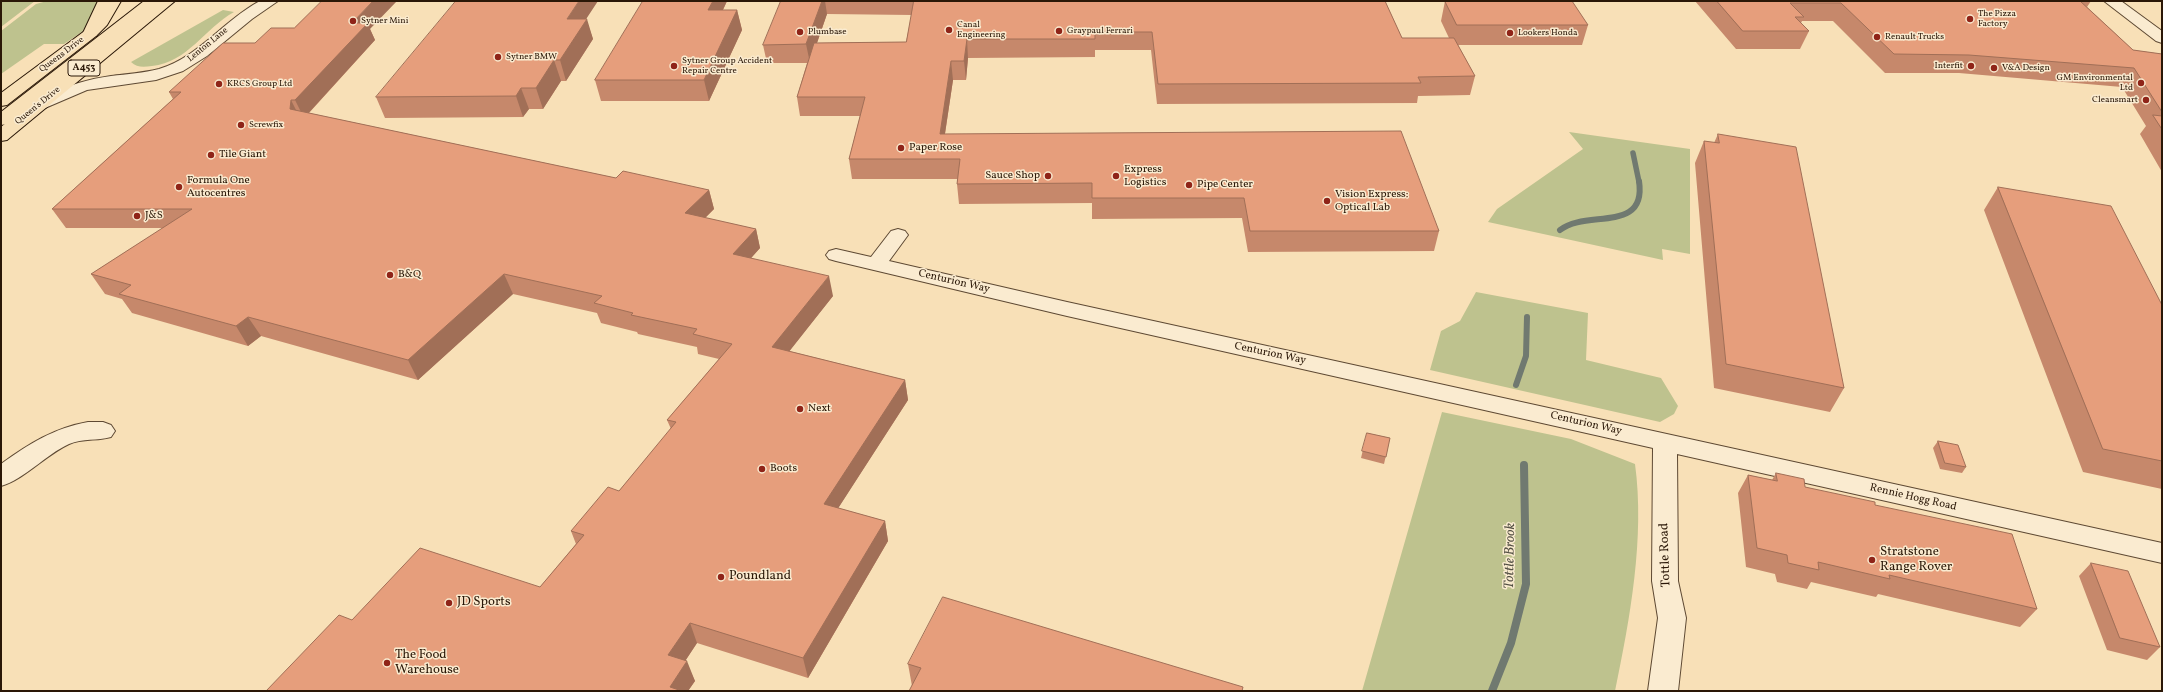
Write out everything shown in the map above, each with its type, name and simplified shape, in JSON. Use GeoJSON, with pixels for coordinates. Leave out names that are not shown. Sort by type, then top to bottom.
{"type":"FeatureCollection","features":[{"type":"Feature","properties":{"kind":"main road"},"geometry":{"type":"LineString","coordinates":[[91,33],[105,1]]}},
{"type":"Feature","properties":{"kind":"main road","name":"Queens Drive"},"geometry":{"type":"LineString","coordinates":[[1,101],[91,33],[102,22],[114,1]]}},
{"type":"Feature","properties":{"kind":"main road","name":"A453"},"geometry":{"type":"LineString","coordinates":[[1,120],[153,1]]}},
{"type":"Feature","properties":{"kind":"main road","name":"Queen's Drive"},"geometry":{"type":"LineString","coordinates":[[1,136],[168,1]]}},
{"type":"Feature","properties":{"kind":"street","name":"Lenton Lane"},"geometry":{"type":"LineString","coordinates":[[36,107],[74,88],[116,80],[152,76],[183,65],[201,54],[239,20],[271,1]]}},
{"type":"Feature","properties":{"kind":"street"},"geometry":{"type":"LineString","coordinates":[[2111,1],[2162,38]]}},
{"type":"Feature","properties":{"kind":"street"},"geometry":{"type":"LineString","coordinates":[[97,57],[98,66],[102,73],[116,80]]}},
{"type":"Feature","properties":{"kind":"street"},"geometry":{"type":"LineString","coordinates":[[876,264],[898,235]]}},
{"type":"Feature","properties":{"kind":"street","name":"Centurion Way"},"geometry":{"type":"LineString","coordinates":[[836,255],[1067,309],[1665,442]]}},
{"type":"Feature","properties":{"kind":"street"},"geometry":{"type":"LineString","coordinates":[[1,477],[58,439],[72,433],[89,430],[103,431]]}},
{"type":"Feature","properties":{"kind":"street","name":"Rennie Hogg Road"},"geometry":{"type":"LineString","coordinates":[[1665,442],[2162,553]]}},
{"type":"Feature","properties":{"kind":"street","name":"Tottle Road"},"geometry":{"type":"LineString","coordinates":[[1664,691],[1672,618],[1665,581],[1665,442]]}},
{"type":"Feature","properties":{"kind":"green space"},"geometry":{"type":"Polygon","coordinates":[[[1,1],[35,1],[1,27],[1,1]]]}},
{"type":"Feature","properties":{"kind":"green space"},"geometry":{"type":"Polygon","coordinates":[[[47,1],[98,1],[98,10],[82,32],[64,44],[44,44],[1,74],[1,31],[36,4],[47,1]]]}},
{"type":"Feature","properties":{"kind":"green space"},"geometry":{"type":"Polygon","coordinates":[[[223,10],[234,12],[223,19],[186,52],[176,58],[165,63],[146,67],[138,66],[131,62],[223,10]]]}},
{"type":"Feature","properties":{"kind":"green space"},"geometry":{"type":"Polygon","coordinates":[[[1569,132],[1690,149],[1690,254],[1662,249],[1663,260],[1488,222],[1497,209],[1583,149],[1569,132]]]}},
{"type":"Feature","properties":{"kind":"green space"},"geometry":{"type":"Polygon","coordinates":[[[1476,292],[1588,313],[1586,360],[1661,378],[1678,406],[1674,414],[1660,422],[1430,370],[1441,331],[1460,321],[1476,292]]]}},
{"type":"Feature","properties":{"kind":"green space"},"geometry":{"type":"Polygon","coordinates":[[[1442,412],[1571,439],[1635,464],[1638,492],[1637,549],[1631,607],[1615,691],[1362,691],[1442,412]]]}},
{"type":"Feature","properties":{"kind":"building"},"geometry":{"type":"Polygon","coordinates":[[[322,1],[373,1],[352,23],[368,23],[295,100],[291,100],[290,109],[616,178],[623,171],[709,190],[685,213],[756,229],[733,254],[829,276],[772,347],[905,380],[824,504],[885,521],[803,658],[690,623],[668,655],[687,661],[670,687],[682,691],[266,691],[339,615],[352,620],[420,548],[540,587],[584,535],[571,531],[608,487],[619,491],[676,422],[667,420],[732,344],[693,334],[697,329],[631,315],[633,313],[594,303],[602,296],[504,274],[408,360],[248,317],[236,326],[119,294],[131,285],[91,274],[192,209],[52,209],[181,92],[169,92],[223,43],[255,43],[271,28],[294,28],[322,1]]]}},
{"type":"Feature","properties":{"kind":"building","name":"Sytner BMW"},"geometry":{"type":"Polygon","coordinates":[[[456,1],[579,1],[567,19],[587,19],[560,60],[554,60],[536,88],[521,88],[516,96],[376,97],[456,1]]]}},
{"type":"Feature","properties":{"kind":"building","name":"Sytner Group Accident Repair Centre"},"geometry":{"type":"Polygon","coordinates":[[[643,1],[713,1],[708,10],[737,10],[704,80],[595,80],[643,1]]]}},
{"type":"Feature","properties":{"kind":"building"},"geometry":{"type":"Polygon","coordinates":[[[781,1],[822,1],[806,44],[763,45],[781,1]]]}},
{"type":"Feature","properties":{"kind":"building"},"geometry":{"type":"Polygon","coordinates":[[[914,1],[1385,1],[1402,38],[1454,38],[1475,76],[1418,77],[1421,83],[1158,84],[1152,32],[1095,32],[1095,39],[967,39],[964,61],[951,61],[940,134],[1401,131],[1439,231],[1250,231],[1244,198],[1092,198],[1092,183],[957,184],[960,159],[849,159],[865,97],[797,97],[814,43],[906,42],[914,1]]]}},
{"type":"Feature","properties":{"kind":"building"},"geometry":{"type":"Polygon","coordinates":[[[1445,1],[1572,1],[1588,25],[1457,25],[1445,1]]]}},
{"type":"Feature","properties":{"kind":"building"},"geometry":{"type":"Polygon","coordinates":[[[1717,1],[2080,1],[2133,50],[2162,54],[2162,112],[2134,68],[1969,55],[1894,54],[1841,3],[1790,3],[1804,17],[1795,17],[1809,31],[1743,31],[1717,1]]]}},
{"type":"Feature","properties":{"kind":"building"},"geometry":{"type":"Polygon","coordinates":[[[2153,115],[2162,116],[2162,129],[2153,115]]]}},
{"type":"Feature","properties":{"kind":"building"},"geometry":{"type":"Polygon","coordinates":[[[1718,134],[1796,147],[1844,388],[1726,364],[1704,141],[1719,143],[1718,134]]]}},
{"type":"Feature","properties":{"kind":"building"},"geometry":{"type":"Polygon","coordinates":[[[1998,187],[2111,206],[2162,305],[2162,461],[2103,449],[1998,187]]]}},
{"type":"Feature","properties":{"kind":"building"},"geometry":{"type":"Polygon","coordinates":[[[1367,433],[1390,438],[1386,457],[1362,451],[1367,433]]]}},
{"type":"Feature","properties":{"kind":"building"},"geometry":{"type":"Polygon","coordinates":[[[1938,441],[1958,445],[1966,467],[1945,463],[1938,441]]]}},
{"type":"Feature","properties":{"kind":"building","name":"Stratstone Range Rover"},"geometry":{"type":"Polygon","coordinates":[[[1776,473],[1804,479],[1805,487],[1875,502],[1875,505],[2012,534],[2037,609],[1889,575],[1890,579],[1818,562],[1819,570],[1788,563],[1787,555],[1757,548],[1748,475],[1777,481],[1776,473]]]}},
{"type":"Feature","properties":{"kind":"building"},"geometry":{"type":"Polygon","coordinates":[[[2091,563],[2128,571],[2160,647],[2120,638],[2091,563]]]}},
{"type":"Feature","properties":{"kind":"building"},"geometry":{"type":"Polygon","coordinates":[[[943,597],[1243,687],[1242,691],[909,691],[921,668],[908,664],[943,597]]]}},
{"type":"Feature","properties":{"kind":"waterway","name":"Tottle Brook"},"geometry":{"type":"LineString","coordinates":[[1633,153],[1639,182]]}},
{"type":"Feature","properties":{"kind":"waterway","name":"Tottle Brook"},"geometry":{"type":"LineString","coordinates":[[1560,230],[1571,224],[1612,218],[1624,214],[1634,208],[1639,197],[1639,182]]}},
{"type":"Feature","properties":{"kind":"waterway","name":"Tottle Brook"},"geometry":{"type":"LineString","coordinates":[[1516,385],[1526,356],[1527,317]]}},
{"type":"Feature","properties":{"kind":"waterway","name":"Tottle Brook"},"geometry":{"type":"LineString","coordinates":[[1492,691],[1511,643],[1526,584],[1524,465]]}},
{"type":"Feature","properties":{"kind":"place","name":"The Pizza Factory"},"geometry":{"type":"Point","coordinates":[1970,19]}},
{"type":"Feature","properties":{"kind":"place","name":"Sytner Mini"},"geometry":{"type":"Point","coordinates":[353,21]}},
{"type":"Feature","properties":{"kind":"place","name":"Canal Engineering"},"geometry":{"type":"Point","coordinates":[949,30]}},
{"type":"Feature","properties":{"kind":"place","name":"Graypaul Ferrari"},"geometry":{"type":"Point","coordinates":[1059,31]}},
{"type":"Feature","properties":{"kind":"place","name":"Plumbase"},"geometry":{"type":"Point","coordinates":[800,32]}},
{"type":"Feature","properties":{"kind":"place","name":"Lookers Honda"},"geometry":{"type":"Point","coordinates":[1510,33]}},
{"type":"Feature","properties":{"kind":"place","name":"Renault Trucks"},"geometry":{"type":"Point","coordinates":[1877,37]}},
{"type":"Feature","properties":{"kind":"place","name":"Sytner BMW"},"geometry":{"type":"Point","coordinates":[498,57]}},
{"type":"Feature","properties":{"kind":"place","name":"Sytner Group Accident Repair Centre"},"geometry":{"type":"Point","coordinates":[674,66]}},
{"type":"Feature","properties":{"kind":"place","name":"Interfit"},"geometry":{"type":"Point","coordinates":[1971,66]}},
{"type":"Feature","properties":{"kind":"place","name":"V&A Design"},"geometry":{"type":"Point","coordinates":[1994,68]}},
{"type":"Feature","properties":{"kind":"place","name":"GM Environmental Ltd"},"geometry":{"type":"Point","coordinates":[2141,83]}},
{"type":"Feature","properties":{"kind":"place","name":"KRCS Group Ltd"},"geometry":{"type":"Point","coordinates":[219,84]}},
{"type":"Feature","properties":{"kind":"place","name":"Cleansmart"},"geometry":{"type":"Point","coordinates":[2146,100]}},
{"type":"Feature","properties":{"kind":"place","name":"Screwfix"},"geometry":{"type":"Point","coordinates":[241,125]}},
{"type":"Feature","properties":{"kind":"place","name":"Paper Rose"},"geometry":{"type":"Point","coordinates":[901,148]}},
{"type":"Feature","properties":{"kind":"place","name":"Tile Giant"},"geometry":{"type":"Point","coordinates":[211,155]}},
{"type":"Feature","properties":{"kind":"place","name":"Sauce Shop"},"geometry":{"type":"Point","coordinates":[1048,176]}},
{"type":"Feature","properties":{"kind":"place","name":"Express Logistics"},"geometry":{"type":"Point","coordinates":[1116,176]}},
{"type":"Feature","properties":{"kind":"place","name":"Pipe Center"},"geometry":{"type":"Point","coordinates":[1189,185]}},
{"type":"Feature","properties":{"kind":"place","name":"Formula One Autocentres"},"geometry":{"type":"Point","coordinates":[179,187]}},
{"type":"Feature","properties":{"kind":"place","name":"Vision Express: Optical Lab"},"geometry":{"type":"Point","coordinates":[1327,201]}},
{"type":"Feature","properties":{"kind":"place","name":"J&S"},"geometry":{"type":"Point","coordinates":[137,216]}},
{"type":"Feature","properties":{"kind":"place","name":"B&Q"},"geometry":{"type":"Point","coordinates":[390,275]}},
{"type":"Feature","properties":{"kind":"place","name":"Next"},"geometry":{"type":"Point","coordinates":[800,409]}},
{"type":"Feature","properties":{"kind":"place","name":"Boots"},"geometry":{"type":"Point","coordinates":[762,469]}},
{"type":"Feature","properties":{"kind":"place","name":"Stratstone Range Rover"},"geometry":{"type":"Point","coordinates":[1872,560]}},
{"type":"Feature","properties":{"kind":"place","name":"Poundland"},"geometry":{"type":"Point","coordinates":[721,577]}},
{"type":"Feature","properties":{"kind":"place","name":"JD Sports"},"geometry":{"type":"Point","coordinates":[449,603]}},
{"type":"Feature","properties":{"kind":"place","name":"The Food Warehouse"},"geometry":{"type":"Point","coordinates":[387,663]}}]}
